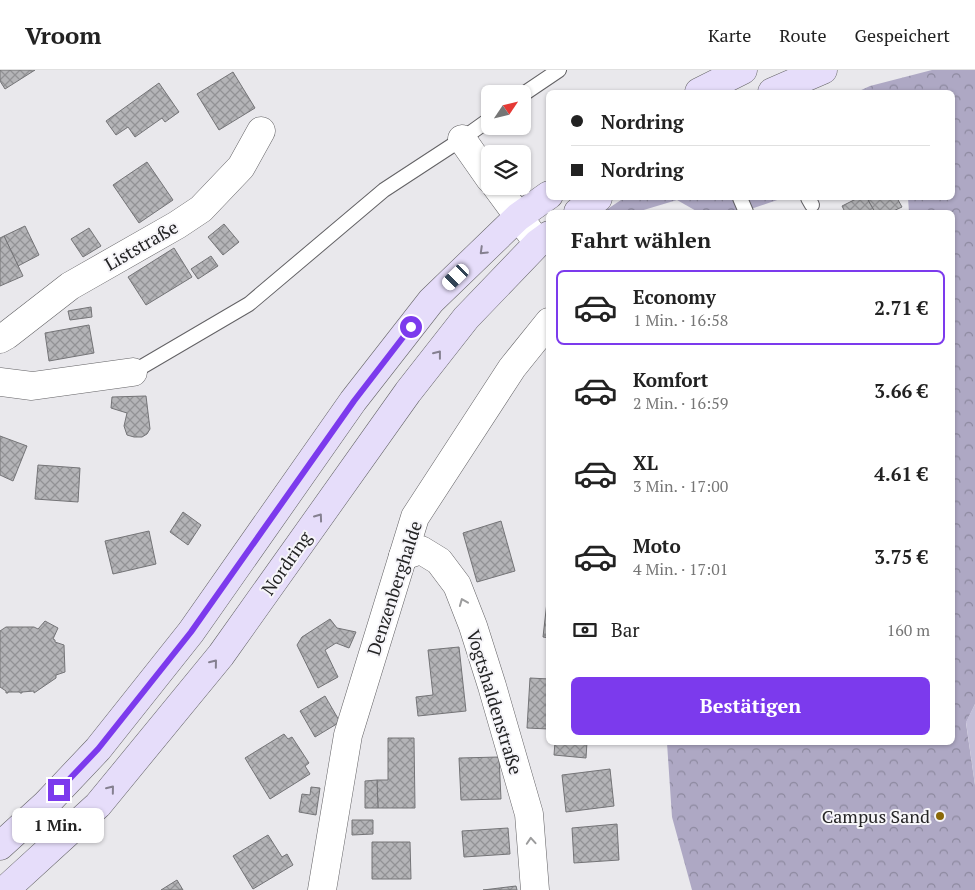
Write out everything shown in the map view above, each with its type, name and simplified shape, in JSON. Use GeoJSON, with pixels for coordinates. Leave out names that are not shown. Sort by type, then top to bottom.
{"type":"FeatureCollection","features":[{"type":"Feature","properties":{"kind":"street"},"geometry":{"type":"LineString","coordinates":[[703,90],[743,70]]}},
{"type":"Feature","properties":{"kind":"street"},"geometry":{"type":"LineString","coordinates":[[777,90],[823,70]]}},
{"type":"Feature","properties":{"kind":"street","name":"Liststraße"},"geometry":{"type":"LineString","coordinates":[[0,339],[70,286],[177,225],[201,209],[242,167],[262,131]]}},
{"type":"Feature","properties":{"kind":"street"},"geometry":{"type":"LineString","coordinates":[[462,140],[481,166]]}},
{"type":"Feature","properties":{"kind":"street"},"geometry":{"type":"LineString","coordinates":[[502,195],[518,217],[543,239]]}},
{"type":"Feature","properties":{"kind":"street"},"geometry":{"type":"LineString","coordinates":[[0,846],[46,804],[98,749],[191,632],[354,401],[425,308],[518,217],[546,197]]}},
{"type":"Feature","properties":{"kind":"street"},"geometry":{"type":"LineString","coordinates":[[581,210],[595,200]]}},
{"type":"Feature","properties":{"kind":"street","name":"Nordring"},"geometry":{"type":"LineString","coordinates":[[9,883],[98,805],[222,654],[408,392],[460,325],[543,239]]}},
{"type":"Feature","properties":{"kind":"street","name":"Denzenberghalde"},"geometry":{"type":"LineString","coordinates":[[322,890],[348,736],[415,517],[512,368],[546,326]]}},
{"type":"Feature","properties":{"kind":"street"},"geometry":{"type":"LineString","coordinates":[[0,382],[32,386],[133,372]]}},
{"type":"Feature","properties":{"kind":"street","name":"Vogtshaldenstraße"},"geometry":{"type":"LineString","coordinates":[[403,556],[421,550],[439,561],[457,585],[473,626],[492,686],[529,814],[535,890]]}},
{"type":"Feature","properties":{"kind":"lane"},"geometry":{"type":"LineString","coordinates":[[531,90],[559,70]]}},
{"type":"Feature","properties":{"kind":"lane"},"geometry":{"type":"LineString","coordinates":[[133,372],[249,304],[384,190],[481,126]]}},
{"type":"Feature","properties":{"kind":"green space"},"geometry":{"type":"Polygon","coordinates":[[[932,70],[975,70],[975,704],[966,723],[975,785],[975,890],[692,890],[672,817],[667,745],[955,745],[955,210],[909,210],[908,200],[955,200],[955,90],[861,90],[932,70]]]}},
{"type":"Feature","properties":{"kind":"green space"},"geometry":{"type":"Polygon","coordinates":[[[621,200],[677,200],[644,210],[606,210],[621,200]]]}},
{"type":"Feature","properties":{"kind":"green space"},"geometry":{"type":"Polygon","coordinates":[[[677,200],[777,200],[748,210],[694,210],[677,200]]]}},
{"type":"Feature","properties":{"kind":"shaded area"},"geometry":{"type":"Polygon","coordinates":[[[975,704],[975,785],[966,722],[975,704]]]}},
{"type":"Feature","properties":{"kind":"building"},"geometry":{"type":"Polygon","coordinates":[[[0,70],[35,70],[5,89],[0,81],[0,70]]]}},
{"type":"Feature","properties":{"kind":"building"},"geometry":{"type":"Polygon","coordinates":[[[233,72],[255,108],[219,130],[197,94],[233,72]]]}},
{"type":"Feature","properties":{"kind":"building"},"geometry":{"type":"Polygon","coordinates":[[[159,83],[179,112],[165,122],[162,118],[135,137],[128,127],[116,135],[106,121],[159,83]]]}},
{"type":"Feature","properties":{"kind":"building"},"geometry":{"type":"Polygon","coordinates":[[[147,162],[173,200],[139,223],[113,185],[147,162]]]}},
{"type":"Feature","properties":{"kind":"building"},"geometry":{"type":"Polygon","coordinates":[[[854,200],[868,200],[874,210],[844,210],[842,206],[854,200]]]}},
{"type":"Feature","properties":{"kind":"building"},"geometry":{"type":"Polygon","coordinates":[[[868,200],[898,200],[902,207],[895,210],[874,210],[868,200]]]}},
{"type":"Feature","properties":{"kind":"building"},"geometry":{"type":"Polygon","coordinates":[[[224,224],[239,242],[223,255],[208,237],[224,224]]]}},
{"type":"Feature","properties":{"kind":"building"},"geometry":{"type":"Polygon","coordinates":[[[25,226],[39,255],[18,266],[4,236],[25,226]]]}},
{"type":"Feature","properties":{"kind":"building"},"geometry":{"type":"Polygon","coordinates":[[[89,228],[101,246],[83,257],[71,239],[89,228]]]}},
{"type":"Feature","properties":{"kind":"building"},"geometry":{"type":"Polygon","coordinates":[[[4,236],[23,276],[0,286],[0,238],[4,236]]]}},
{"type":"Feature","properties":{"kind":"building"},"geometry":{"type":"Polygon","coordinates":[[[174,248],[192,277],[146,305],[128,277],[174,248]]]}},
{"type":"Feature","properties":{"kind":"building"},"geometry":{"type":"Polygon","coordinates":[[[211,256],[218,266],[198,279],[191,269],[211,256]]]}},
{"type":"Feature","properties":{"kind":"building"},"geometry":{"type":"Polygon","coordinates":[[[91,307],[92,317],[70,320],[68,311],[91,307]]]}},
{"type":"Feature","properties":{"kind":"building"},"geometry":{"type":"Polygon","coordinates":[[[89,325],[94,353],[49,361],[45,333],[89,325]]]}},
{"type":"Feature","properties":{"kind":"building"},"geometry":{"type":"Polygon","coordinates":[[[146,396],[150,429],[142,437],[127,435],[124,426],[127,413],[111,408],[112,397],[146,396]]]}},
{"type":"Feature","properties":{"kind":"building"},"geometry":{"type":"Polygon","coordinates":[[[0,436],[27,446],[13,481],[0,475],[0,436]]]}},
{"type":"Feature","properties":{"kind":"building"},"geometry":{"type":"Polygon","coordinates":[[[38,465],[80,468],[78,502],[35,499],[38,465]]]}},
{"type":"Feature","properties":{"kind":"building"},"geometry":{"type":"Polygon","coordinates":[[[183,512],[201,525],[188,545],[170,532],[183,512]]]}},
{"type":"Feature","properties":{"kind":"building"},"geometry":{"type":"Polygon","coordinates":[[[501,521],[515,571],[477,582],[463,533],[501,521]]]}},
{"type":"Feature","properties":{"kind":"building"},"geometry":{"type":"Polygon","coordinates":[[[149,531],[156,564],[113,574],[105,541],[149,531]]]}},
{"type":"Feature","properties":{"kind":"building"},"geometry":{"type":"Polygon","coordinates":[[[546,611],[546,638],[543,637],[546,611]]]}},
{"type":"Feature","properties":{"kind":"building"},"geometry":{"type":"Polygon","coordinates":[[[330,619],[337,628],[356,632],[349,648],[336,643],[325,650],[338,677],[318,688],[297,645],[302,637],[330,619]]]}},
{"type":"Feature","properties":{"kind":"building"},"geometry":{"type":"Polygon","coordinates":[[[45,621],[58,628],[53,639],[55,642],[64,645],[65,672],[56,675],[56,678],[34,693],[34,691],[6,693],[0,687],[0,631],[6,627],[34,627],[38,629],[45,621]]]}},
{"type":"Feature","properties":{"kind":"building"},"geometry":{"type":"Polygon","coordinates":[[[459,647],[466,711],[418,716],[416,697],[433,695],[428,650],[459,647]]]}},
{"type":"Feature","properties":{"kind":"building"},"geometry":{"type":"Polygon","coordinates":[[[530,678],[546,679],[546,729],[527,728],[530,678]]]}},
{"type":"Feature","properties":{"kind":"building"},"geometry":{"type":"Polygon","coordinates":[[[325,696],[340,722],[315,737],[300,711],[325,696]]]}},
{"type":"Feature","properties":{"kind":"building"},"geometry":{"type":"Polygon","coordinates":[[[284,734],[288,739],[292,737],[309,763],[305,766],[310,774],[270,799],[245,758],[284,734]]]}},
{"type":"Feature","properties":{"kind":"building"},"geometry":{"type":"Polygon","coordinates":[[[388,738],[414,738],[415,808],[378,808],[377,780],[388,780],[388,738]]]}},
{"type":"Feature","properties":{"kind":"building"},"geometry":{"type":"Polygon","coordinates":[[[555,745],[587,745],[586,758],[554,755],[555,745]]]}},
{"type":"Feature","properties":{"kind":"building"},"geometry":{"type":"Polygon","coordinates":[[[499,757],[501,799],[461,800],[459,758],[499,757]]]}},
{"type":"Feature","properties":{"kind":"building"},"geometry":{"type":"Polygon","coordinates":[[[610,769],[614,806],[566,812],[562,775],[610,769]]]}},
{"type":"Feature","properties":{"kind":"building"},"geometry":{"type":"Polygon","coordinates":[[[377,780],[378,808],[365,808],[365,781],[377,780]]]}},
{"type":"Feature","properties":{"kind":"building"},"geometry":{"type":"Polygon","coordinates":[[[311,787],[320,788],[316,815],[299,812],[302,794],[310,795],[311,787]]]}},
{"type":"Feature","properties":{"kind":"building"},"geometry":{"type":"Polygon","coordinates":[[[352,820],[373,820],[373,834],[352,835],[352,820]]]}},
{"type":"Feature","properties":{"kind":"building"},"geometry":{"type":"Polygon","coordinates":[[[617,824],[619,860],[574,863],[572,828],[617,824]]]}},
{"type":"Feature","properties":{"kind":"building"},"geometry":{"type":"Polygon","coordinates":[[[508,828],[510,854],[464,857],[462,831],[508,828]]]}},
{"type":"Feature","properties":{"kind":"building"},"geometry":{"type":"Polygon","coordinates":[[[268,835],[282,857],[287,854],[293,865],[253,889],[233,856],[268,835]]]}},
{"type":"Feature","properties":{"kind":"building"},"geometry":{"type":"Polygon","coordinates":[[[372,842],[410,842],[411,879],[372,879],[372,842]]]}},
{"type":"Feature","properties":{"kind":"building"},"geometry":{"type":"Polygon","coordinates":[[[177,880],[183,890],[161,890],[177,880]]]}},
{"type":"Feature","properties":{"kind":"building"},"geometry":{"type":"Polygon","coordinates":[[[516,886],[517,890],[483,890],[516,886]]]}},
{"type":"Feature","properties":{"kind":"place","name":"Campus Sand"},"geometry":{"type":"Point","coordinates":[940,816]}},
{"type":"Feature","properties":{"kind":"route"},"geometry":{"type":"LineString","coordinates":[[59,790],[98,749],[191,632],[354,401],[411,327]]}}]}
